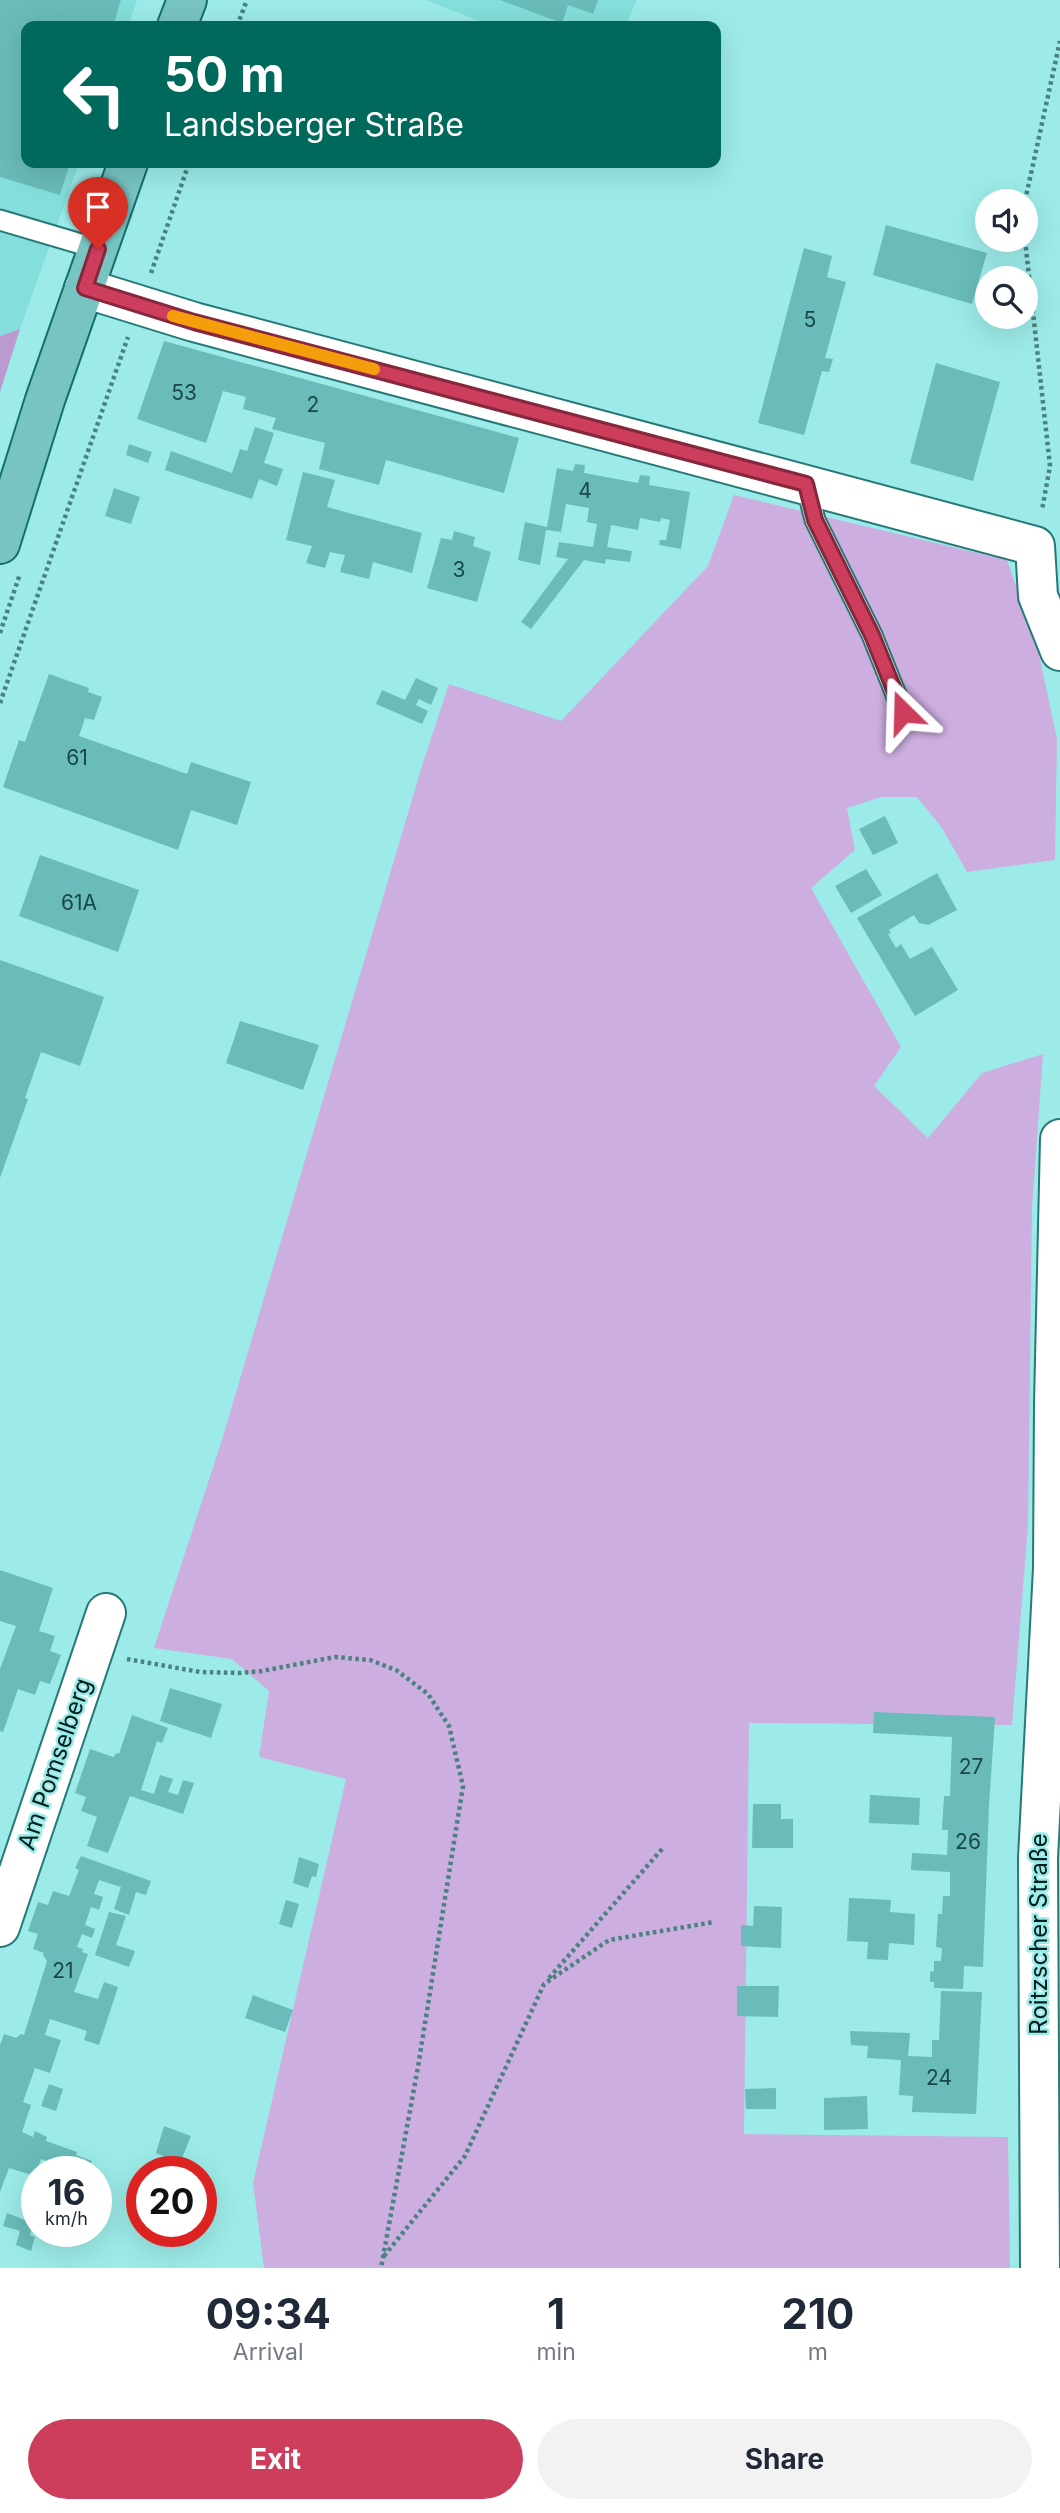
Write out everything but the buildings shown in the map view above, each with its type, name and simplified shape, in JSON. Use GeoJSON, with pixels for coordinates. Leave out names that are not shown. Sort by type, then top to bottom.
{"type":"FeatureCollection","features":[{"type":"Feature","properties":{"kind":"main road"},"geometry":{"type":"LineString","coordinates":[[179,21],[187,0]]}},
{"type":"Feature","properties":{"kind":"main road"},"geometry":{"type":"LineString","coordinates":[[0,544],[45,400],[126,168]]}},
{"type":"Feature","properties":{"kind":"street"},"geometry":{"type":"LineString","coordinates":[[85,288],[194,322],[1035,546],[1038,596],[1060,651]]}},
{"type":"Feature","properties":{"kind":"street","name":"Roitzscher Straße"},"geometry":{"type":"LineString","coordinates":[[1040,2268],[1038,1858],[1053,1568],[1060,1139]]}},
{"type":"Feature","properties":{"kind":"street","name":"Am Pomselberg"},"geometry":{"type":"LineString","coordinates":[[2,1913],[106,1613]]}},
{"type":"Feature","properties":{"kind":"lane"},"geometry":{"type":"LineString","coordinates":[[0,220],[98,249]]}},
{"type":"Feature","properties":{"kind":"lane"},"geometry":{"type":"LineString","coordinates":[[806,484],[815,520],[872,635],[903,712]]}},
{"type":"Feature","properties":{"kind":"path"},"geometry":{"type":"LineString","coordinates":[[239,21],[247,0]]}},
{"type":"Feature","properties":{"kind":"path"},"geometry":{"type":"LineString","coordinates":[[1028,189],[1060,41]]}},
{"type":"Feature","properties":{"kind":"path"},"geometry":{"type":"LineString","coordinates":[[0,703],[187,168]]}},
{"type":"Feature","properties":{"kind":"path"},"geometry":{"type":"LineString","coordinates":[[1026,252],[1050,466],[1035,546]]}},
{"type":"Feature","properties":{"kind":"path"},"geometry":{"type":"LineString","coordinates":[[94,1650],[147,1664],[200,1672],[262,1671],[335,1657],[370,1660],[396,1670],[428,1694],[449,1726],[463,1786],[418,2067],[381,2268]]}},
{"type":"Feature","properties":{"kind":"path"},"geometry":{"type":"LineString","coordinates":[[383,2256],[465,2156],[544,1984],[663,1848]]}},
{"type":"Feature","properties":{"kind":"path"},"geometry":{"type":"LineString","coordinates":[[544,1984],[609,1940],[714,1922]]}},
{"type":"Feature","properties":{"kind":"shaded area"},"geometry":{"type":"Polygon","coordinates":[[[0,0],[137,0],[130,21],[21,21],[21,168],[77,168],[20,329],[0,336],[0,0]]]}},
{"type":"Feature","properties":{"kind":"shaded area"},"geometry":{"type":"Polygon","coordinates":[[[427,0],[637,0],[627,21],[479,21],[427,0]]]}},
{"type":"Feature","properties":{"kind":"shaded area"},"geometry":{"type":"Polygon","coordinates":[[[20,329],[0,392],[0,336],[20,329]]]}},
{"type":"Feature","properties":{"kind":"shaded area"},"geometry":{"type":"Polygon","coordinates":[[[734,495],[1007,560],[1037,645],[1057,739],[1055,860],[967,872],[942,828],[917,797],[881,797],[847,808],[855,850],[811,888],[901,1047],[874,1086],[928,1138],[982,1073],[1043,1054],[1032,1209],[1028,1525],[1012,1725],[749,1723],[744,2134],[1008,2137],[1010,2268],[264,2268],[253,2183],[346,1779],[259,1757],[269,1691],[232,1659],[154,1648],[221,1443],[422,766],[449,684],[561,721],[708,566],[734,495]]]}},
{"type":"Feature","properties":{"kind":"slow traffic"},"geometry":{"type":"LineString","coordinates":[[173,316],[374,369]]}},
{"type":"Feature","properties":{"kind":"route"},"geometry":{"type":"LineString","coordinates":[[98,249],[85,288],[194,322],[806,484],[815,520],[872,635],[903,712]]}}]}
